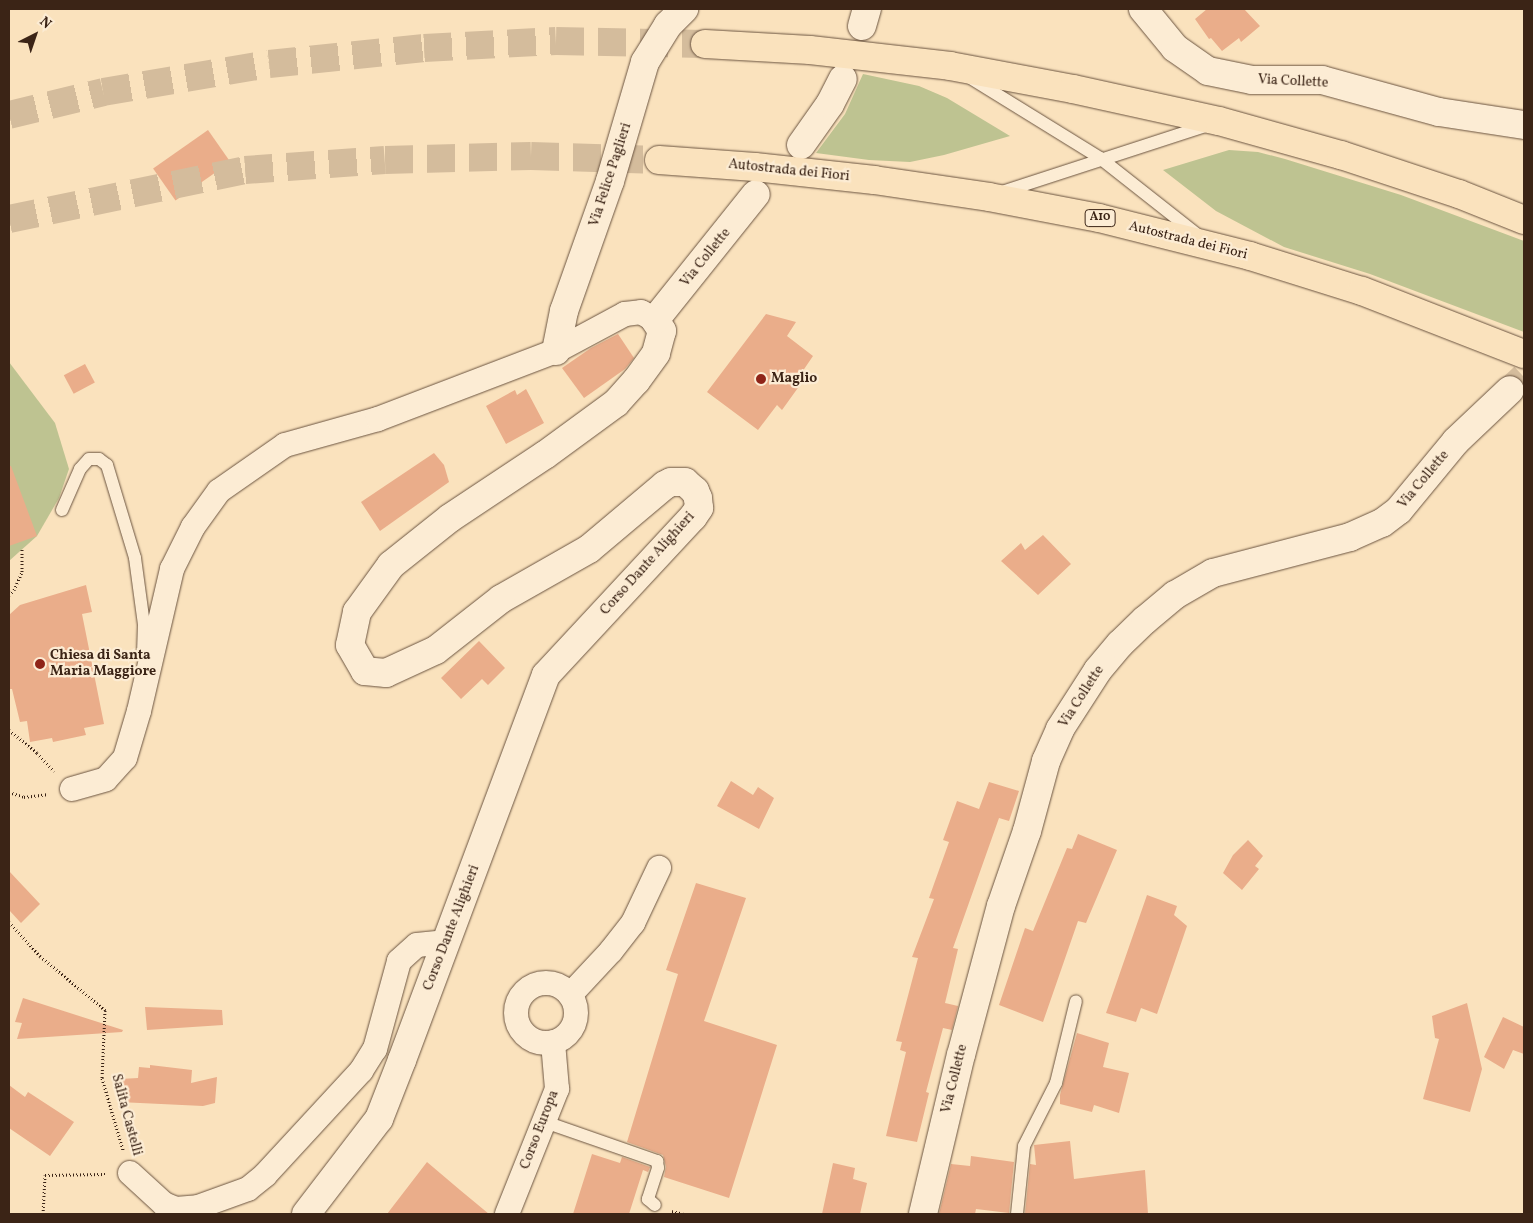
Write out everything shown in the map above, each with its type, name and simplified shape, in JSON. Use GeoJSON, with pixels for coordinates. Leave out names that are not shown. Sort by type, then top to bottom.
{"type":"FeatureCollection","features":[{"type":"Feature","properties":{"kind":"highway"},"geometry":{"type":"LineString","coordinates":[[705,44],[810,50],[950,66],[1220,121],[1341,155],[1459,194],[1524,220]]}},
{"type":"Feature","properties":{"kind":"highway","name":"Autostrada dei Fiori"},"geometry":{"type":"LineString","coordinates":[[659,160],[874,180],[990,197],[1099,218],[1211,246],[1362,291],[1524,354]]}},
{"type":"Feature","properties":{"kind":"street","name":"Via Felice Paglieri"},"geometry":{"type":"LineString","coordinates":[[556,350],[564,311],[610,181],[645,62],[668,25],[684,9]]}},
{"type":"Feature","properties":{"kind":"street","name":"Via Collette"},"geometry":{"type":"LineString","coordinates":[[1143,9],[1175,48],[1208,71],[1252,80],[1322,80],[1439,112],[1524,125]]}},
{"type":"Feature","properties":{"kind":"street"},"geometry":{"type":"LineString","coordinates":[[801,145],[830,104],[843,79]]}},
{"type":"Feature","properties":{"kind":"street","name":"Via Collette"},"geometry":{"type":"LineString","coordinates":[[655,320],[756,194]]}},
{"type":"Feature","properties":{"kind":"street"},"geometry":{"type":"LineString","coordinates":[[72,789],[106,779],[125,758],[140,710],[172,569],[193,527],[219,491],[285,445],[378,418],[556,350],[625,314],[641,312],[655,320]]}},
{"type":"Feature","properties":{"kind":"street","name":"Corso Dante Alighieri"},"geometry":{"type":"LineString","coordinates":[[306,1214],[378,1118],[447,942],[546,675],[693,517],[699,508],[698,498],[695,491],[685,482],[671,482],[665,485],[589,549],[502,599],[436,650],[386,673],[366,671],[350,646],[357,612],[391,565],[450,518],[546,455],[616,403],[656,353],[662,331],[655,320]]}},
{"type":"Feature","properties":{"kind":"street","name":"Via Collette"},"geometry":{"type":"LineString","coordinates":[[923,1214],[961,1055],[998,915],[1027,831],[1046,760],[1060,729],[1098,670],[1120,644],[1145,620],[1175,595],[1213,573],[1350,537],[1382,523],[1399,510],[1456,441],[1510,390]]}},
{"type":"Feature","properties":{"kind":"street"},"geometry":{"type":"LineString","coordinates":[[570,995],[611,951],[633,922],[659,868]]}},
{"type":"Feature","properties":{"kind":"street"},"geometry":{"type":"LineString","coordinates":[[130,1173],[164,1204],[176,1209],[198,1207],[248,1189],[265,1175],[361,1071],[375,1049],[399,961],[417,945],[447,942]]}},
{"type":"Feature","properties":{"kind":"street"},"geometry":{"type":"LineString","coordinates":[[544,983],[554,984],[570,995],[576,1014],[569,1032],[553,1042],[533,1040],[519,1027],[516,1007],[526,990],[544,983]]}},
{"type":"Feature","properties":{"kind":"street","name":"Corso Europa"},"geometry":{"type":"LineString","coordinates":[[507,1214],[557,1089],[553,1042]]}},
{"type":"Feature","properties":{"kind":"lane"},"geometry":{"type":"LineString","coordinates":[[950,66],[1100,158],[1211,246]]}},
{"type":"Feature","properties":{"kind":"lane"},"geometry":{"type":"LineString","coordinates":[[990,197],[1100,158],[1220,121]]}},
{"type":"Feature","properties":{"kind":"lane"},"geometry":{"type":"LineString","coordinates":[[62,510],[80,469],[89,460],[99,459],[107,465],[135,558],[143,616],[140,710]]}},
{"type":"Feature","properties":{"kind":"lane"},"geometry":{"type":"LineString","coordinates":[[1018,1214],[1024,1146],[1056,1083],[1076,1002]]}},
{"type":"Feature","properties":{"kind":"lane"},"geometry":{"type":"LineString","coordinates":[[545,1122],[656,1161],[658,1168],[648,1199],[655,1205]]}},
{"type":"Feature","properties":{"kind":"path"},"geometry":{"type":"LineString","coordinates":[[9,595],[14,590],[22,572],[22,549]]}},
{"type":"Feature","properties":{"kind":"path"},"geometry":{"type":"LineString","coordinates":[[9,730],[37,753],[72,789]]}},
{"type":"Feature","properties":{"kind":"path"},"geometry":{"type":"LineString","coordinates":[[9,792],[24,797],[72,789]]}},
{"type":"Feature","properties":{"kind":"path","name":"Salita Castelli"},"geometry":{"type":"LineString","coordinates":[[9,922],[40,956],[105,1010],[102,1078],[130,1173],[45,1175],[43,1214]]}},
{"type":"Feature","properties":{"kind":"green space"},"geometry":{"type":"Polygon","coordinates":[[[863,74],[919,86],[947,98],[1010,136],[944,155],[910,162],[869,160],[816,153],[845,114],[863,74]]]}},
{"type":"Feature","properties":{"kind":"green space"},"geometry":{"type":"Polygon","coordinates":[[[1229,150],[1258,152],[1285,159],[1401,195],[1524,241],[1524,332],[1370,274],[1284,247],[1216,211],[1163,170],[1229,150]]]}},
{"type":"Feature","properties":{"kind":"green space"},"geometry":{"type":"Polygon","coordinates":[[[9,362],[55,423],[69,469],[59,498],[37,536],[9,561],[9,362]]]}},
{"type":"Feature","properties":{"kind":"building"},"geometry":{"type":"Polygon","coordinates":[[[1207,9],[1244,9],[1260,26],[1241,42],[1239,38],[1222,51],[1211,38],[1209,39],[1195,19],[1207,9]]]}},
{"type":"Feature","properties":{"kind":"building"},"geometry":{"type":"Polygon","coordinates":[[[208,130],[230,162],[175,200],[153,168],[208,130]]]}},
{"type":"Feature","properties":{"kind":"building"},"geometry":{"type":"Polygon","coordinates":[[[766,314],[796,322],[787,336],[813,356],[796,381],[800,385],[782,410],[777,405],[758,430],[707,392],[766,314]]]}},
{"type":"Feature","properties":{"kind":"building"},"geometry":{"type":"Polygon","coordinates":[[[618,334],[634,358],[625,369],[584,398],[562,368],[591,348],[618,334]]]}},
{"type":"Feature","properties":{"kind":"building"},"geometry":{"type":"Polygon","coordinates":[[[85,364],[95,383],[74,394],[64,375],[85,364]]]}},
{"type":"Feature","properties":{"kind":"building"},"geometry":{"type":"Polygon","coordinates":[[[526,389],[544,423],[506,444],[486,406],[515,390],[517,395],[526,389]]]}},
{"type":"Feature","properties":{"kind":"building"},"geometry":{"type":"Polygon","coordinates":[[[434,453],[444,465],[449,482],[380,531],[361,502],[434,453]]]}},
{"type":"Feature","properties":{"kind":"building"},"geometry":{"type":"Polygon","coordinates":[[[9,466],[11,466],[37,536],[9,546],[9,466]]]}},
{"type":"Feature","properties":{"kind":"building"},"geometry":{"type":"Polygon","coordinates":[[[1043,535],[1071,564],[1038,595],[1001,561],[1021,543],[1025,550],[1043,535]]]}},
{"type":"Feature","properties":{"kind":"building","name":"Chiesa di Santa Maria Maggiore"},"geometry":{"type":"Polygon","coordinates":[[[86,585],[92,612],[82,614],[104,724],[84,728],[86,735],[53,742],[52,738],[30,742],[27,721],[20,722],[12,689],[9,689],[9,615],[20,605],[86,585]]]}},
{"type":"Feature","properties":{"kind":"building"},"geometry":{"type":"Polygon","coordinates":[[[479,641],[505,668],[488,685],[482,679],[461,699],[441,678],[479,641]]]}},
{"type":"Feature","properties":{"kind":"building"},"geometry":{"type":"Polygon","coordinates":[[[731,781],[753,795],[758,787],[774,798],[759,829],[717,806],[731,781]]]}},
{"type":"Feature","properties":{"kind":"building"},"geometry":{"type":"Polygon","coordinates":[[[989,782],[1019,791],[1009,821],[999,818],[953,948],[958,949],[945,1003],[958,1006],[952,1030],[943,1028],[926,1092],[929,1093],[917,1142],[886,1136],[906,1052],[900,1050],[902,1042],[896,1041],[918,958],[912,957],[934,899],[929,898],[949,842],[943,840],[957,801],[979,809],[989,782]]]}},
{"type":"Feature","properties":{"kind":"building"},"geometry":{"type":"Polygon","coordinates":[[[1078,834],[1117,850],[1086,923],[1078,921],[1043,1022],[999,1005],[1025,928],[1033,931],[1067,848],[1072,849],[1078,834]]]}},
{"type":"Feature","properties":{"kind":"building"},"geometry":{"type":"Polygon","coordinates":[[[1248,840],[1263,856],[1255,866],[1259,869],[1242,890],[1223,873],[1233,855],[1248,840]]]}},
{"type":"Feature","properties":{"kind":"building"},"geometry":{"type":"Polygon","coordinates":[[[9,871],[40,904],[21,923],[9,910],[9,871]]]}},
{"type":"Feature","properties":{"kind":"building"},"geometry":{"type":"Polygon","coordinates":[[[696,883],[746,898],[704,1021],[777,1045],[729,1198],[664,1177],[666,1167],[663,1155],[627,1142],[678,974],[666,970],[696,883]]]}},
{"type":"Feature","properties":{"kind":"building"},"geometry":{"type":"Polygon","coordinates":[[[1147,895],[1177,906],[1174,915],[1187,926],[1157,1014],[1141,1008],[1136,1022],[1106,1013],[1147,895]]]}},
{"type":"Feature","properties":{"kind":"building"},"geometry":{"type":"Polygon","coordinates":[[[23,998],[123,1030],[122,1032],[17,1039],[22,1023],[15,1022],[23,998]]]}},
{"type":"Feature","properties":{"kind":"building"},"geometry":{"type":"Polygon","coordinates":[[[1467,1003],[1482,1069],[1470,1112],[1423,1099],[1439,1039],[1435,1038],[1432,1016],[1467,1003]]]}},
{"type":"Feature","properties":{"kind":"building"},"geometry":{"type":"Polygon","coordinates":[[[145,1007],[222,1010],[223,1025],[147,1030],[145,1007]]]}},
{"type":"Feature","properties":{"kind":"building"},"geometry":{"type":"Polygon","coordinates":[[[1503,1017],[1524,1027],[1524,1054],[1513,1050],[1504,1069],[1484,1057],[1503,1017]]]}},
{"type":"Feature","properties":{"kind":"building"},"geometry":{"type":"Polygon","coordinates":[[[1077,1033],[1109,1043],[1103,1067],[1129,1073],[1119,1113],[1094,1105],[1092,1112],[1060,1104],[1060,1095],[1077,1033]]]}},
{"type":"Feature","properties":{"kind":"building"},"geometry":{"type":"Polygon","coordinates":[[[150,1065],[192,1070],[191,1083],[217,1077],[215,1103],[203,1106],[119,1102],[120,1079],[138,1078],[139,1067],[150,1068],[150,1065]]]}},
{"type":"Feature","properties":{"kind":"building"},"geometry":{"type":"Polygon","coordinates":[[[9,1085],[25,1097],[28,1092],[74,1122],[50,1156],[9,1128],[9,1085]]]}},
{"type":"Feature","properties":{"kind":"building"},"geometry":{"type":"Polygon","coordinates":[[[1070,1141],[1074,1179],[1145,1170],[1148,1214],[1025,1214],[1030,1164],[1036,1165],[1034,1145],[1070,1141]]]}},
{"type":"Feature","properties":{"kind":"building"},"geometry":{"type":"Polygon","coordinates":[[[592,1154],[620,1163],[622,1157],[650,1167],[648,1172],[643,1170],[629,1214],[573,1214],[592,1154]]]}},
{"type":"Feature","properties":{"kind":"building"},"geometry":{"type":"Polygon","coordinates":[[[971,1156],[1014,1162],[1009,1213],[976,1209],[975,1214],[939,1214],[951,1164],[970,1166],[971,1156]]]}},
{"type":"Feature","properties":{"kind":"building"},"geometry":{"type":"Polygon","coordinates":[[[427,1162],[460,1190],[489,1214],[387,1214],[427,1162]]]}},
{"type":"Feature","properties":{"kind":"building"},"geometry":{"type":"Polygon","coordinates":[[[833,1163],[855,1168],[853,1179],[867,1183],[860,1214],[822,1214],[833,1163]]]}},
{"type":"Feature","properties":{"kind":"tunnel"},"geometry":{"type":"LineString","coordinates":[[9,115],[103,92],[269,64],[424,48],[556,41],[705,44]]}},
{"type":"Feature","properties":{"kind":"tunnel"},"geometry":{"type":"LineString","coordinates":[[9,219],[245,170],[385,160],[531,156],[659,160]]}},
{"type":"Feature","properties":{"kind":"tunnel"},"geometry":{"type":"LineString","coordinates":[[1510,390],[1524,377]]}},
{"type":"Feature","properties":{"kind":"place","name":"Maglio"},"geometry":{"type":"Point","coordinates":[761,379]}},
{"type":"Feature","properties":{"kind":"place","name":"Chiesa di Santa Maria Maggiore"},"geometry":{"type":"Point","coordinates":[40,664]}}]}
